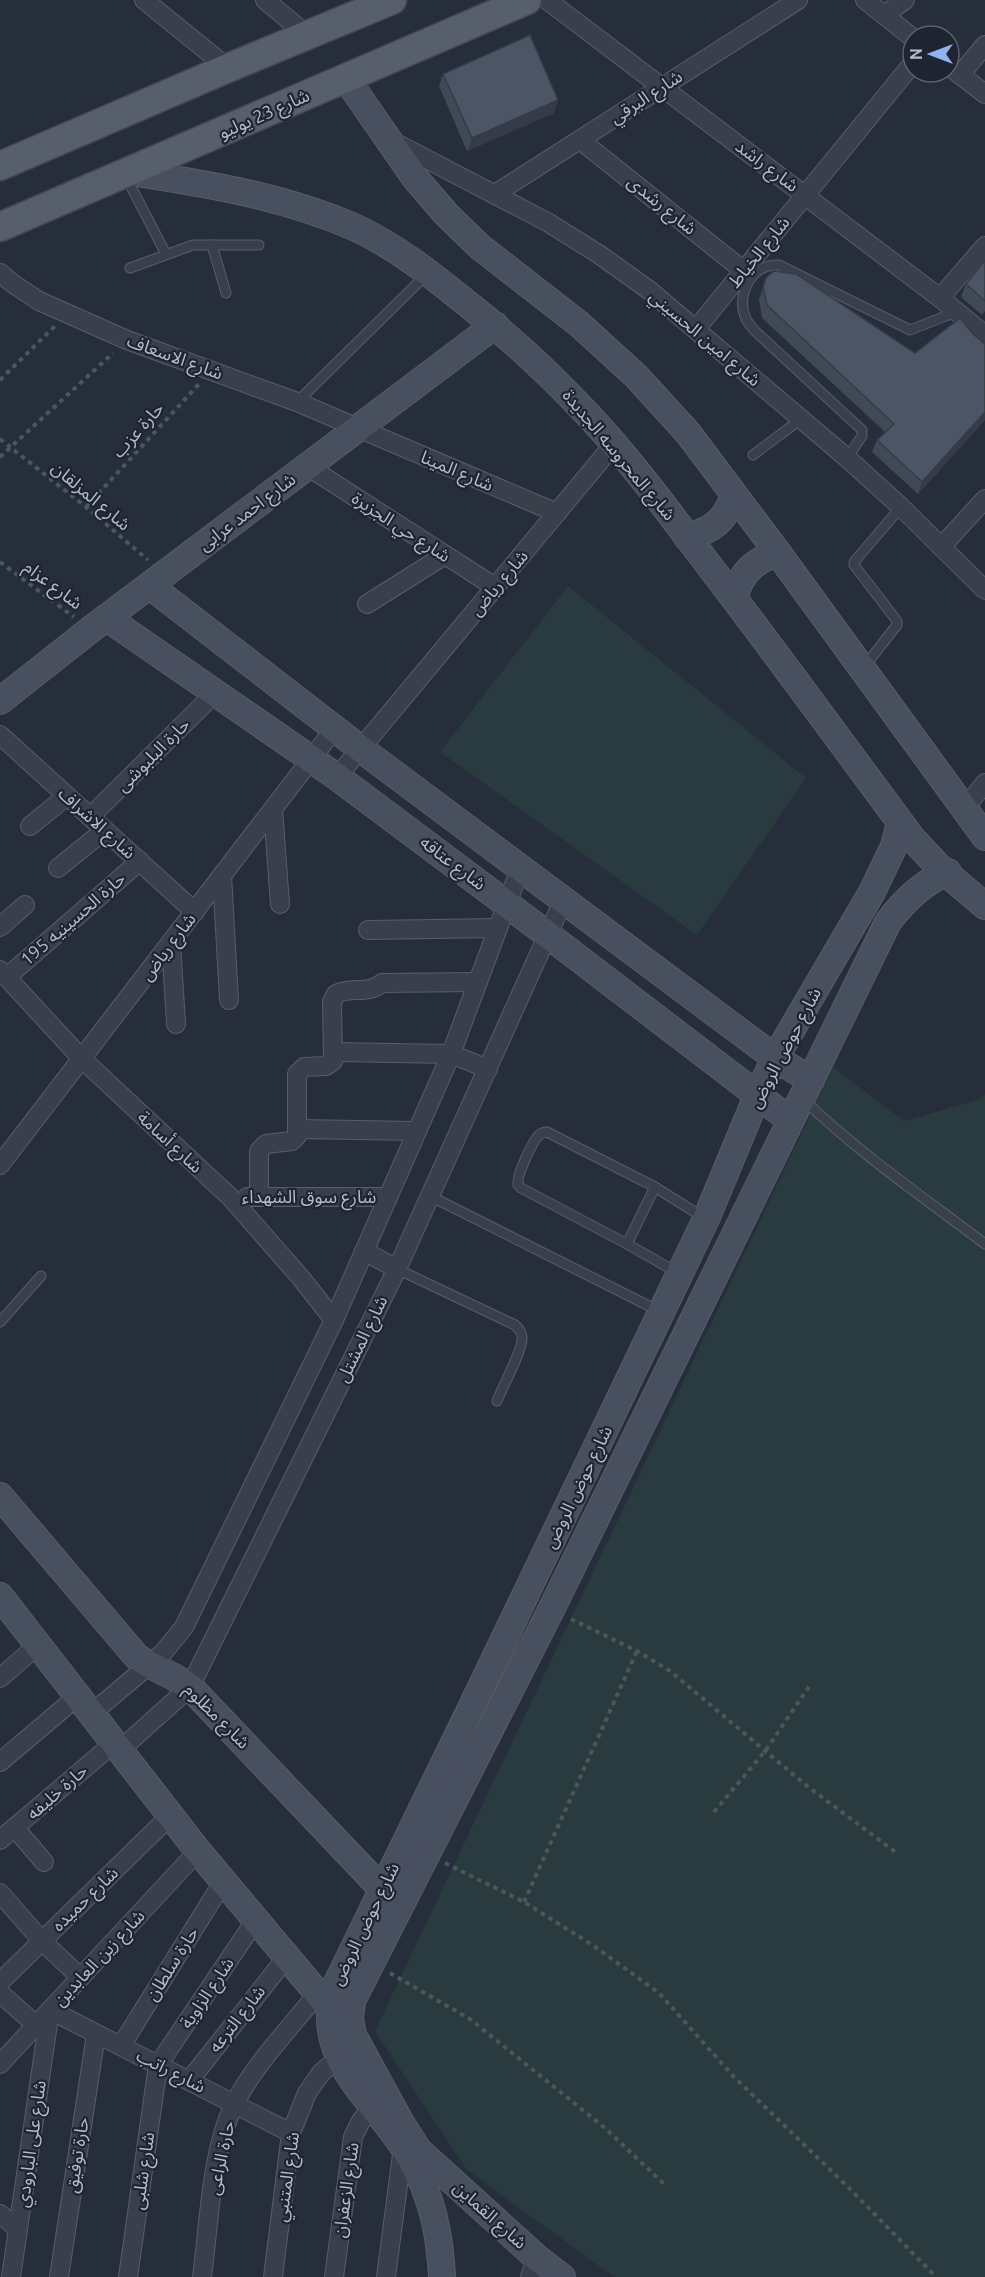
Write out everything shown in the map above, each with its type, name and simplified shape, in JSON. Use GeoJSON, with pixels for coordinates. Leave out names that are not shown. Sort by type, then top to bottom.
{"type":"FeatureCollection","features":[{"type":"Feature","properties":{"kind":"main road"},"geometry":{"type":"LineString","coordinates":[[0,166],[392,0]]}},
{"type":"Feature","properties":{"kind":"main road","name":"شارع 23 يوليو"},"geometry":{"type":"LineString","coordinates":[[0,227],[128,174],[345,77],[527,0]]}},
{"type":"Feature","properties":{"kind":"main road"},"geometry":{"type":"LineString","coordinates":[[345,77],[415,178],[463,231],[480,247],[579,324],[636,376],[688,434],[778,553],[963,810],[985,837]]}},
{"type":"Feature","properties":{"kind":"main road","name":"شارع المحروسه الجديدة"},"geometry":{"type":"LineString","coordinates":[[128,174],[196,182],[304,207],[356,228],[429,272],[495,325],[561,386],[614,444],[734,598],[900,823],[925,853],[985,906]]}},
{"type":"Feature","properties":{"kind":"main road","name":"شارع احمد عرابى"},"geometry":{"type":"LineString","coordinates":[[0,700],[495,325]]}},
{"type":"Feature","properties":{"kind":"main road"},"geometry":{"type":"LineString","coordinates":[[687,537],[704,532],[718,523],[729,510],[734,495]]}},
{"type":"Feature","properties":{"kind":"main road"},"geometry":{"type":"LineString","coordinates":[[734,598],[739,582],[748,568],[762,558],[778,553]]}},
{"type":"Feature","properties":{"kind":"main road","name":"شارع عتاقه"},"geometry":{"type":"LineString","coordinates":[[157,580],[335,729],[775,1058],[801,1099]]}},
{"type":"Feature","properties":{"kind":"main road","name":"شارع عتاقه"},"geometry":{"type":"LineString","coordinates":[[99,624],[215,693],[337,777],[758,1094],[801,1099]]}},
{"type":"Feature","properties":{"kind":"main road","name":"شارع حوض الروض"},"geometry":{"type":"LineString","coordinates":[[411,2149],[372,2108],[349,2075],[333,2041],[323,2001],[339,1975],[426,1800],[662,1312],[706,1220],[775,1058],[872,892],[894,846],[900,823]]}},
{"type":"Feature","properties":{"kind":"main road","name":"شارع حوض الروض"},"geometry":{"type":"LineString","coordinates":[[411,2149],[401,2123],[353,2035],[350,2018],[352,2001],[551,1610],[888,922],[899,908],[931,879],[948,872]]}},
{"type":"Feature","properties":{"kind":"main road","name":"شارع مظلوم"},"geometry":{"type":"LineString","coordinates":[[0,1496],[126,1645],[147,1664],[181,1680],[190,1687],[382,1889]]}},
{"type":"Feature","properties":{"kind":"main road"},"geometry":{"type":"LineString","coordinates":[[3,1606],[38,1645],[223,1882],[323,2001]]}},
{"type":"Feature","properties":{"kind":"main road"},"geometry":{"type":"LineString","coordinates":[[472,1706],[497,1718]]}},
{"type":"Feature","properties":{"kind":"main road"},"geometry":{"type":"LineString","coordinates":[[426,1800],[448,1814]]}},
{"type":"Feature","properties":{"kind":"main road"},"geometry":{"type":"LineString","coordinates":[[411,2149],[437,2224],[442,2277]]}},
{"type":"Feature","properties":{"kind":"main road","name":"شارع القماين"},"geometry":{"type":"LineString","coordinates":[[411,2149],[533,2267],[562,2277]]}},
{"type":"Feature","properties":{"kind":"street"},"geometry":{"type":"LineString","coordinates":[[144,0],[228,68]]}},
{"type":"Feature","properties":{"kind":"street"},"geometry":{"type":"LineString","coordinates":[[265,0],[307,35]]}},
{"type":"Feature","properties":{"kind":"street","name":"شارع راشد"},"geometry":{"type":"LineString","coordinates":[[547,0],[940,298],[985,335]]}},
{"type":"Feature","properties":{"kind":"street","name":"شارع البرقي"},"geometry":{"type":"LineString","coordinates":[[495,194],[798,0]]}},
{"type":"Feature","properties":{"kind":"street"},"geometry":{"type":"LineString","coordinates":[[865,0],[901,28]]}},
{"type":"Feature","properties":{"kind":"street"},"geometry":{"type":"LineString","coordinates":[[884,15],[905,0]]}},
{"type":"Feature","properties":{"kind":"street"},"geometry":{"type":"LineString","coordinates":[[961,65],[985,45]]}},
{"type":"Feature","properties":{"kind":"street"},"geometry":{"type":"LineString","coordinates":[[961,75],[985,94]]}},
{"type":"Feature","properties":{"kind":"street","name":"شارع الخياط"},"geometry":{"type":"LineString","coordinates":[[696,329],[901,78]]}},
{"type":"Feature","properties":{"kind":"street","name":"شارع امين الحسيني"},"geometry":{"type":"LineString","coordinates":[[388,139],[549,223],[600,255],[649,290],[847,458],[901,507],[985,590]]}},
{"type":"Feature","properties":{"kind":"street","name":"شارع رشدى"},"geometry":{"type":"LineString","coordinates":[[580,140],[744,270]]}},
{"type":"Feature","properties":{"kind":"street"},"geometry":{"type":"LineString","coordinates":[[940,298],[985,246]]}},
{"type":"Feature","properties":{"kind":"street","name":"شارع الاسعاف"},"geometry":{"type":"LineString","coordinates":[[4,281],[39,301],[127,340],[297,402],[357,429]]}},
{"type":"Feature","properties":{"kind":"street","name":"شارع المينا"},"geometry":{"type":"LineString","coordinates":[[357,429],[557,513]]}},
{"type":"Feature","properties":{"kind":"street","name":"شارع رياض"},"geometry":{"type":"LineString","coordinates":[[337,777],[614,444]]}},
{"type":"Feature","properties":{"kind":"street","name":"شارع حي الجزيرة"},"geometry":{"type":"LineString","coordinates":[[308,466],[495,587]]}},
{"type":"Feature","properties":{"kind":"street"},"geometry":{"type":"LineString","coordinates":[[941,547],[985,499]]}},
{"type":"Feature","properties":{"kind":"street"},"geometry":{"type":"LineString","coordinates":[[367,604],[445,555]]}},
{"type":"Feature","properties":{"kind":"street","name":"حارة البلبوشى"},"geometry":{"type":"LineString","coordinates":[[90,817],[215,693]]}},
{"type":"Feature","properties":{"kind":"street","name":"شارع رياض"},"geometry":{"type":"LineString","coordinates":[[0,1166],[335,729]]}},
{"type":"Feature","properties":{"kind":"street","name":"شارع الاشراف"},"geometry":{"type":"LineString","coordinates":[[0,735],[195,912]]}},
{"type":"Feature","properties":{"kind":"street"},"geometry":{"type":"LineString","coordinates":[[963,810],[985,783]]}},
{"type":"Feature","properties":{"kind":"street"},"geometry":{"type":"LineString","coordinates":[[30,826],[67,796]]}},
{"type":"Feature","properties":{"kind":"street"},"geometry":{"type":"LineString","coordinates":[[273,809],[280,904]]}},
{"type":"Feature","properties":{"kind":"street"},"geometry":{"type":"LineString","coordinates":[[58,868],[105,830]]}},
{"type":"Feature","properties":{"kind":"street","name":"حارة الحسينيه 195"},"geometry":{"type":"LineString","coordinates":[[3,973],[140,861]]}},
{"type":"Feature","properties":{"kind":"street","name":"شارع المشتل"},"geometry":{"type":"LineString","coordinates":[[0,1762],[162,1654],[184,1627],[334,1320],[451,1054],[520,869]]}},
{"type":"Feature","properties":{"kind":"street"},"geometry":{"type":"LineString","coordinates":[[222,875],[229,1000]]}},
{"type":"Feature","properties":{"kind":"street","name":"شارع المشتل"},"geometry":{"type":"LineString","coordinates":[[117,1747],[190,1687],[397,1269],[563,901]]}},
{"type":"Feature","properties":{"kind":"street"},"geometry":{"type":"LineString","coordinates":[[0,927],[25,905]]}},
{"type":"Feature","properties":{"kind":"street"},"geometry":{"type":"LineString","coordinates":[[368,930],[498,927]]}},
{"type":"Feature","properties":{"kind":"street"},"geometry":{"type":"LineString","coordinates":[[171,943],[176,1024]]}},
{"type":"Feature","properties":{"kind":"street","name":"شارع أسامة"},"geometry":{"type":"LineString","coordinates":[[3,973],[82,1059],[230,1197],[334,1320]]}},
{"type":"Feature","properties":{"kind":"street"},"geometry":{"type":"LineString","coordinates":[[259,1197],[259,1151],[266,1144],[292,1141],[297,1136],[297,1074],[304,1068],[330,1064],[334,1052],[333,997],[340,991],[374,989],[382,983],[478,982]]}},
{"type":"Feature","properties":{"kind":"street"},"geometry":{"type":"LineString","coordinates":[[334,1052],[451,1054],[488,1069]]}},
{"type":"Feature","properties":{"kind":"street"},"geometry":{"type":"LineString","coordinates":[[297,1129],[417,1131]]}},
{"type":"Feature","properties":{"kind":"street","name":"شارع سوق الشهداء"},"geometry":{"type":"LineString","coordinates":[[230,1197],[388,1197]]}},
{"type":"Feature","properties":{"kind":"street"},"geometry":{"type":"LineString","coordinates":[[364,1251],[397,1269]]}},
{"type":"Feature","properties":{"kind":"street"},"geometry":{"type":"LineString","coordinates":[[0,1678],[38,1645]]}},
{"type":"Feature","properties":{"kind":"street","name":"حارة خليفه"},"geometry":{"type":"LineString","coordinates":[[0,1840],[117,1747]]}},
{"type":"Feature","properties":{"kind":"street","name":"شارع حميده"},"geometry":{"type":"LineString","coordinates":[[0,1983],[170,1816]]}},
{"type":"Feature","properties":{"kind":"street"},"geometry":{"type":"LineString","coordinates":[[15,1828],[44,1862]]}},
{"type":"Feature","properties":{"kind":"street","name":"شارع زين العابدين"},"geometry":{"type":"LineString","coordinates":[[0,2064],[198,1851]]}},
{"type":"Feature","properties":{"kind":"street","name":"حارة سلطان"},"geometry":{"type":"LineString","coordinates":[[121,2046],[223,1882]]}},
{"type":"Feature","properties":{"kind":"street"},"geometry":{"type":"LineString","coordinates":[[0,1893],[42,1941],[81,1977]]}},
{"type":"Feature","properties":{"kind":"street","name":"شارع الزاوية"},"geometry":{"type":"LineString","coordinates":[[158,2065],[255,1921]]}},
{"type":"Feature","properties":{"kind":"street","name":"شارع الترعه"},"geometry":{"type":"LineString","coordinates":[[189,2081],[286,1958]]}},
{"type":"Feature","properties":{"kind":"street"},"geometry":{"type":"LineString","coordinates":[[0,1993],[36,2025]]}},
{"type":"Feature","properties":{"kind":"street","name":"حارة الراعى"},"geometry":{"type":"LineString","coordinates":[[202,2277],[218,2154],[234,2104],[256,2071],[323,2001]]}},
{"type":"Feature","properties":{"kind":"street","name":"شارع راتب"},"geometry":{"type":"LineString","coordinates":[[50,2010],[291,2133]]}},
{"type":"Feature","properties":{"kind":"street","name":"شارع على البارودي"},"geometry":{"type":"LineString","coordinates":[[11,2277],[50,2010]]}},
{"type":"Feature","properties":{"kind":"street","name":"حارة توفيق"},"geometry":{"type":"LineString","coordinates":[[58,2277],[96,2034]]}},
{"type":"Feature","properties":{"kind":"street","name":"شارع المتنبي"},"geometry":{"type":"LineString","coordinates":[[273,2277],[291,2133],[307,2093],[321,2073],[340,2057]]}},
{"type":"Feature","properties":{"kind":"street","name":"شارع شلبى"},"geometry":{"type":"LineString","coordinates":[[128,2277],[158,2065]]}},
{"type":"Feature","properties":{"kind":"street","name":"شارع الزعفران"},"geometry":{"type":"LineString","coordinates":[[334,2277],[353,2137],[361,2121],[372,2108]]}},
{"type":"Feature","properties":{"kind":"street"},"geometry":{"type":"LineString","coordinates":[[386,2277],[411,2149]]}},
{"type":"Feature","properties":{"kind":"street"},"geometry":{"type":"LineString","coordinates":[[0,2214],[18,2229]]}},
{"type":"Feature","properties":{"kind":"street"},"geometry":{"type":"LineString","coordinates":[[430,2277],[437,2224]]}},
{"type":"Feature","properties":{"kind":"lane"},"geometry":{"type":"LineString","coordinates":[[128,174],[166,254]]}},
{"type":"Feature","properties":{"kind":"lane"},"geometry":{"type":"LineString","coordinates":[[130,268],[193,245],[259,245]]}},
{"type":"Feature","properties":{"kind":"lane"},"geometry":{"type":"LineString","coordinates":[[212,245],[226,293]]}},
{"type":"Feature","properties":{"kind":"lane"},"geometry":{"type":"LineString","coordinates":[[847,458],[862,436],[862,430],[746,320],[743,307],[744,293],[749,280],[759,270],[770,264],[779,265],[910,330],[956,312]]}},
{"type":"Feature","properties":{"kind":"lane"},"geometry":{"type":"LineString","coordinates":[[297,402],[429,272]]}},
{"type":"Feature","properties":{"kind":"lane"},"geometry":{"type":"LineString","coordinates":[[753,455],[801,419]]}},
{"type":"Feature","properties":{"kind":"lane"},"geometry":{"type":"LineString","coordinates":[[862,669],[897,625],[897,621],[854,562],[901,507]]}},
{"type":"Feature","properties":{"kind":"lane"},"geometry":{"type":"LineString","coordinates":[[801,1099],[835,1131],[878,1165],[985,1244]]}},
{"type":"Feature","properties":{"kind":"lane"},"geometry":{"type":"LineString","coordinates":[[680,1274],[518,1185],[518,1177],[537,1137],[543,1132],[551,1134],[655,1187],[706,1220]]}},
{"type":"Feature","properties":{"kind":"lane"},"geometry":{"type":"LineString","coordinates":[[627,1244],[655,1187]]}},
{"type":"Feature","properties":{"kind":"lane"},"geometry":{"type":"LineString","coordinates":[[430,1196],[662,1312]]}},
{"type":"Feature","properties":{"kind":"lane"},"geometry":{"type":"LineString","coordinates":[[397,1269],[515,1325],[518,1329],[522,1343],[496,1401]]}},
{"type":"Feature","properties":{"kind":"lane"},"geometry":{"type":"LineString","coordinates":[[0,1322],[41,1276]]}},
{"type":"Feature","properties":{"kind":"path"},"geometry":{"type":"LineString","coordinates":[[0,380],[68,314]]}},
{"type":"Feature","properties":{"kind":"path"},"geometry":{"type":"LineString","coordinates":[[0,457],[127,340]]}},
{"type":"Feature","properties":{"kind":"path","name":"حارة عزب"},"geometry":{"type":"LineString","coordinates":[[86,507],[211,370]]}},
{"type":"Feature","properties":{"kind":"path","name":"شارع المزلقان"},"geometry":{"type":"LineString","coordinates":[[0,438],[86,507],[157,580]]}},
{"type":"Feature","properties":{"kind":"path","name":"شارع عزام"},"geometry":{"type":"LineString","coordinates":[[0,562],[99,624]]}},
{"type":"Feature","properties":{"kind":"path"},"geometry":{"type":"LineString","coordinates":[[551,1610],[637,1651],[670,1671],[807,1785],[898,1854]]}},
{"type":"Feature","properties":{"kind":"path"},"geometry":{"type":"LineString","coordinates":[[524,1902],[637,1651]]}},
{"type":"Feature","properties":{"kind":"path"},"geometry":{"type":"LineString","coordinates":[[714,1812],[766,1750],[810,1685]]}},
{"type":"Feature","properties":{"kind":"path"},"geometry":{"type":"LineString","coordinates":[[427,1855],[524,1902],[594,1946],[659,1994],[734,2077],[852,2191],[936,2277]]}},
{"type":"Feature","properties":{"kind":"path"},"geometry":{"type":"LineString","coordinates":[[370,1962],[470,2019],[605,2128],[664,2184]]}},
{"type":"Feature","properties":{"kind":"shaded area"},"geometry":{"type":"Polygon","coordinates":[[[568,586],[806,778],[697,935],[440,752],[568,586]]]}},
{"type":"Feature","properties":{"kind":"shaded area"},"geometry":{"type":"Polygon","coordinates":[[[833,1067],[904,1121],[978,1100],[985,1095],[985,2277],[614,2277],[467,2170],[375,2031],[833,1067]]]}},
{"type":"Feature","properties":{"kind":"building"},"geometry":{"type":"Polygon","coordinates":[[[530,35],[558,100],[472,138],[443,74],[530,35]]]}},
{"type":"Feature","properties":{"kind":"building"},"geometry":{"type":"Polygon","coordinates":[[[985,260],[985,301],[966,284],[985,260]]]}},
{"type":"Feature","properties":{"kind":"building"},"geometry":{"type":"Polygon","coordinates":[[[774,271],[796,274],[915,353],[960,318],[985,344],[985,412],[922,482],[877,440],[894,424],[767,305],[763,287],[766,278],[774,271]]]}}]}
